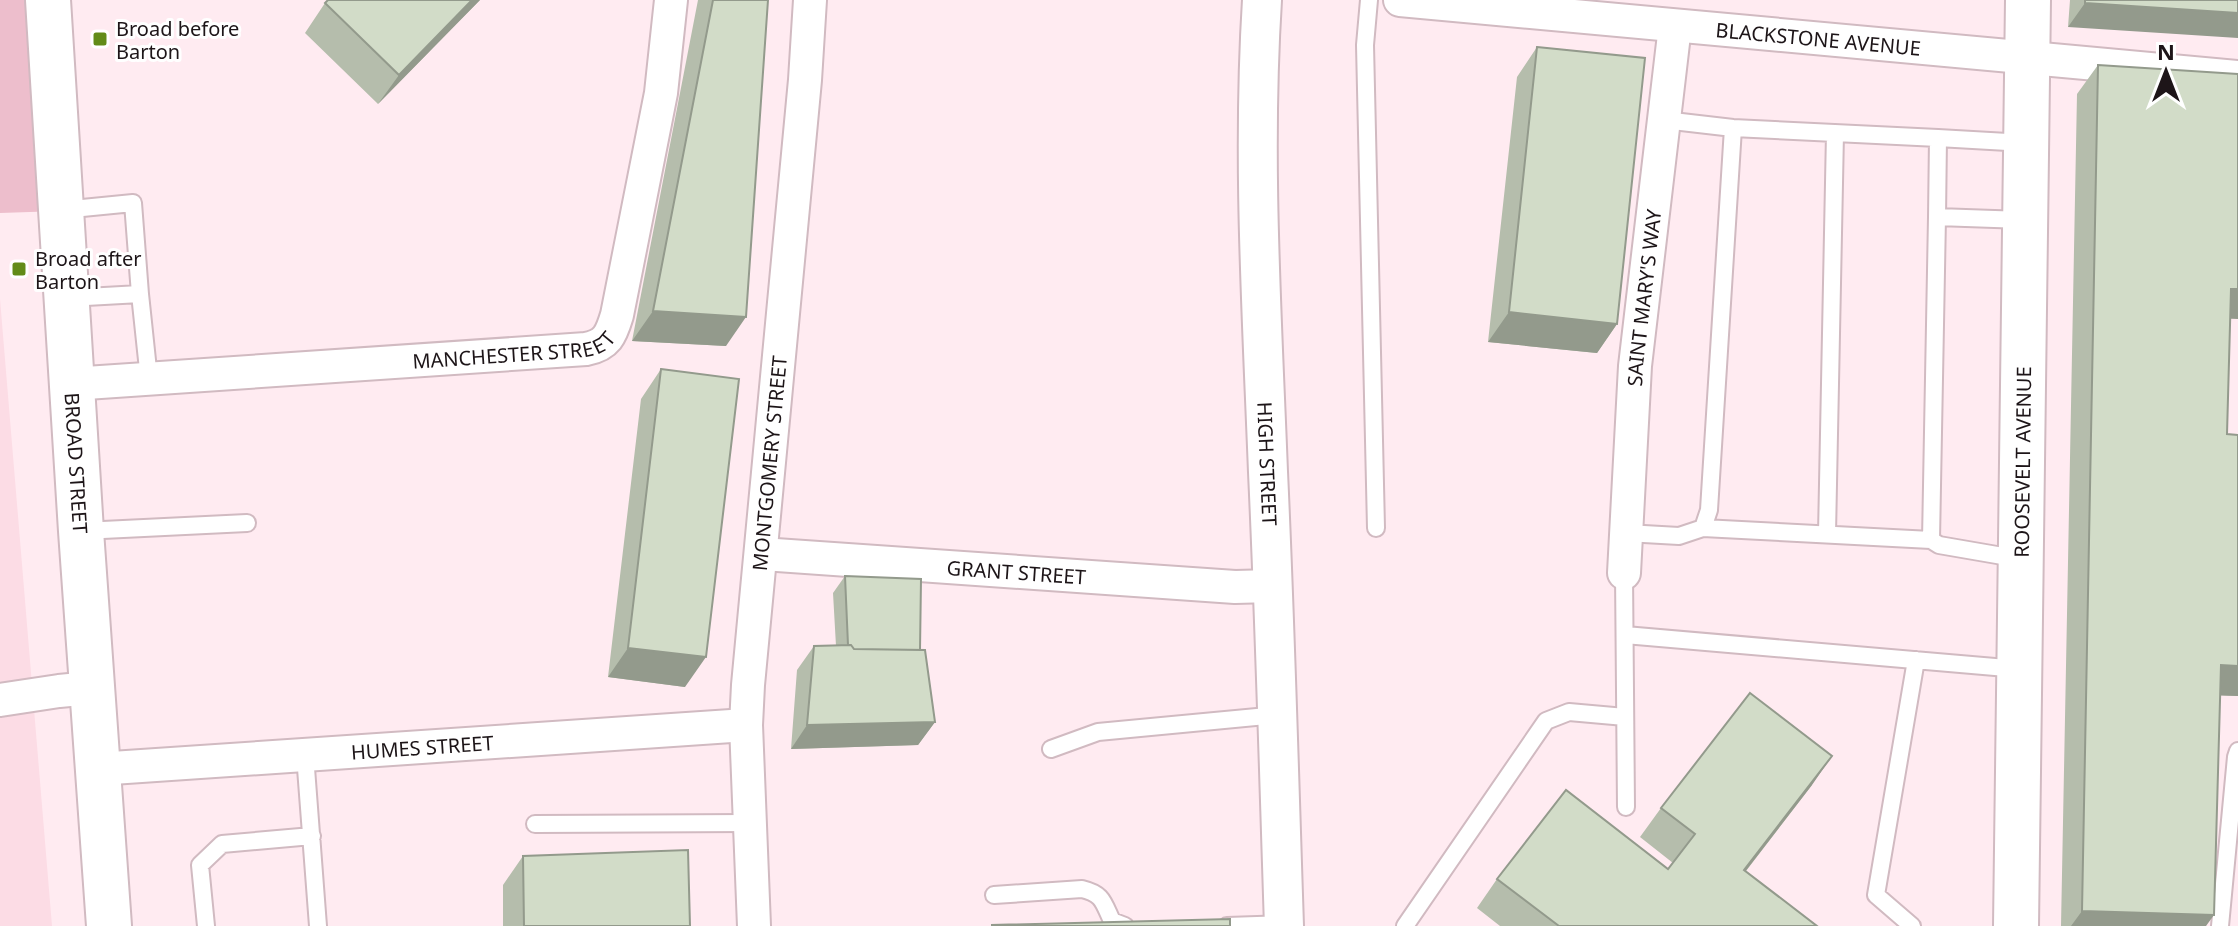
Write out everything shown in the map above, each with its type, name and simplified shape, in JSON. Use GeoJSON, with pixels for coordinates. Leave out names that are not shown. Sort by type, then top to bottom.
{"type":"FeatureCollection","features":[{"type":"Feature","properties":{"kind":"main road","name":"BROAD STREET"},"geometry":{"type":"LineString","coordinates":[[48,0],[109,926]]}},
{"type":"Feature","properties":{"kind":"main road","name":"ROOSEVELT AVENUE"},"geometry":{"type":"LineString","coordinates":[[2016,926],[2028,0]]}},
{"type":"Feature","properties":{"kind":"street","name":"MANCHESTER STREET"},"geometry":{"type":"LineString","coordinates":[[71,384],[598,347],[608,337],[617,315],[661,93],[671,0]]}},
{"type":"Feature","properties":{"kind":"street","name":"MONTGOMERY STREET"},"geometry":{"type":"LineString","coordinates":[[754,926],[746,725],[810,0]]}},
{"type":"Feature","properties":{"kind":"street","name":"HIGH STREET"},"geometry":{"type":"LineString","coordinates":[[1262,0],[1257,183],[1284,925]]}},
{"type":"Feature","properties":{"kind":"street","name":"BLACKSTONE AVENUE"},"geometry":{"type":"LineString","coordinates":[[1400,0],[1557,7],[1675,26],[2238,77]]}},
{"type":"Feature","properties":{"kind":"street","name":"SAINT MARY'S WAY"},"geometry":{"type":"LineString","coordinates":[[1624,573],[1635,366],[1675,26]]}},
{"type":"Feature","properties":{"kind":"street","name":"GRANT STREET"},"geometry":{"type":"LineString","coordinates":[[761,554],[1235,587],[1273,586]]}},
{"type":"Feature","properties":{"kind":"street"},"geometry":{"type":"LineString","coordinates":[[0,700],[91,688]]}},
{"type":"Feature","properties":{"kind":"street","name":"HUMES STREET"},"geometry":{"type":"LineString","coordinates":[[97,769],[746,725]]}},
{"type":"Feature","properties":{"kind":"lane"},"geometry":{"type":"LineString","coordinates":[[1369,0],[1365,45],[1376,528]]}},
{"type":"Feature","properties":{"kind":"lane"},"geometry":{"type":"LineString","coordinates":[[1664,120],[1733,128],[2027,143]]}},
{"type":"Feature","properties":{"kind":"lane"},"geometry":{"type":"LineString","coordinates":[[1703,528],[1709,510],[1733,128]]}},
{"type":"Feature","properties":{"kind":"lane"},"geometry":{"type":"LineString","coordinates":[[1827,534],[1835,133]]}},
{"type":"Feature","properties":{"kind":"lane"},"geometry":{"type":"LineString","coordinates":[[1931,540],[1938,138]]}},
{"type":"Feature","properties":{"kind":"lane"},"geometry":{"type":"LineString","coordinates":[[61,210],[133,203],[149,379]]}},
{"type":"Feature","properties":{"kind":"lane"},"geometry":{"type":"LineString","coordinates":[[1937,217],[2026,220]]}},
{"type":"Feature","properties":{"kind":"lane"},"geometry":{"type":"LineString","coordinates":[[66,298],[140,294]]}},
{"type":"Feature","properties":{"kind":"lane"},"geometry":{"type":"LineString","coordinates":[[81,531],[247,523]]}},
{"type":"Feature","properties":{"kind":"lane"},"geometry":{"type":"LineString","coordinates":[[1626,533],[1679,536],[1703,528],[1931,540],[1939,545],[2021,559]]}},
{"type":"Feature","properties":{"kind":"lane"},"geometry":{"type":"LineString","coordinates":[[1624,573],[1626,807]]}},
{"type":"Feature","properties":{"kind":"lane"},"geometry":{"type":"LineString","coordinates":[[1625,635],[2019,669]]}},
{"type":"Feature","properties":{"kind":"lane"},"geometry":{"type":"LineString","coordinates":[[1912,926],[1876,895],[1916,660]]}},
{"type":"Feature","properties":{"kind":"lane"},"geometry":{"type":"LineString","coordinates":[[1405,926],[1546,721],[1569,712],[1625,717]]}},
{"type":"Feature","properties":{"kind":"lane"},"geometry":{"type":"LineString","coordinates":[[1051,749],[1098,732],[1277,715]]}},
{"type":"Feature","properties":{"kind":"lane"},"geometry":{"type":"LineString","coordinates":[[2220,926],[2238,751]]}},
{"type":"Feature","properties":{"kind":"lane"},"geometry":{"type":"LineString","coordinates":[[305,755],[318,926]]}},
{"type":"Feature","properties":{"kind":"lane"},"geometry":{"type":"LineString","coordinates":[[535,824],[750,823]]}},
{"type":"Feature","properties":{"kind":"lane"},"geometry":{"type":"LineString","coordinates":[[206,926],[200,865],[222,844],[312,836]]}},
{"type":"Feature","properties":{"kind":"lane"},"geometry":{"type":"LineString","coordinates":[[994,895],[1082,889],[1095,892],[1112,921],[1125,926]]}},
{"type":"Feature","properties":{"kind":"lane"},"geometry":{"type":"LineString","coordinates":[[1227,926],[1284,925]]}},
{"type":"Feature","properties":{"kind":"shaded area"},"geometry":{"type":"Polygon","coordinates":[[[0,0],[49,0],[60,211],[0,213],[0,0]]]}},
{"type":"Feature","properties":{"kind":"shaded area"},"geometry":{"type":"Polygon","coordinates":[[[0,299],[52,926],[0,926],[0,299]]]}},
{"type":"Feature","properties":{"kind":"building"},"geometry":{"type":"Polygon","coordinates":[[[328,0],[472,0],[399,75],[325,3],[328,0]]]}},
{"type":"Feature","properties":{"kind":"building"},"geometry":{"type":"Polygon","coordinates":[[[713,0],[768,0],[746,317],[653,311],[713,0]]]}},
{"type":"Feature","properties":{"kind":"building"},"geometry":{"type":"Polygon","coordinates":[[[2085,0],[2238,0],[2238,13],[2085,3],[2085,0]]]}},
{"type":"Feature","properties":{"kind":"building"},"geometry":{"type":"Polygon","coordinates":[[[1537,47],[1645,58],[1617,324],[1509,312],[1537,47]]]}},
{"type":"Feature","properties":{"kind":"building"},"geometry":{"type":"Polygon","coordinates":[[[2098,65],[2238,74],[2238,289],[2231,289],[2227,434],[2238,435],[2238,666],[2221,665],[2214,915],[2082,911],[2098,65]]]}},
{"type":"Feature","properties":{"kind":"building"},"geometry":{"type":"Polygon","coordinates":[[[661,369],[739,379],[706,657],[628,648],[661,369]]]}},
{"type":"Feature","properties":{"kind":"building"},"geometry":{"type":"Polygon","coordinates":[[[845,576],[921,579],[920,650],[854,649],[848,645],[845,576]]]}},
{"type":"Feature","properties":{"kind":"building"},"geometry":{"type":"Polygon","coordinates":[[[851,645],[854,649],[925,650],[935,722],[807,725],[814,646],[851,645]]]}},
{"type":"Feature","properties":{"kind":"building"},"geometry":{"type":"Polygon","coordinates":[[[1750,693],[1832,756],[1744,870],[1817,926],[1559,926],[1497,879],[1566,790],[1668,869],[1695,834],[1661,808],[1750,693]]]}},
{"type":"Feature","properties":{"kind":"building"},"geometry":{"type":"Polygon","coordinates":[[[688,850],[690,926],[524,926],[523,856],[688,850]]]}},
{"type":"Feature","properties":{"kind":"building"},"geometry":{"type":"Polygon","coordinates":[[[1230,919],[1230,926],[992,926],[992,925],[1230,919]]]}},
{"type":"Feature","properties":{"kind":"place","name":"Broad before Barton"},"geometry":{"type":"Point","coordinates":[100,39]}},
{"type":"Feature","properties":{"kind":"place","name":"Broad after Barton"},"geometry":{"type":"Point","coordinates":[19,269]}}]}
